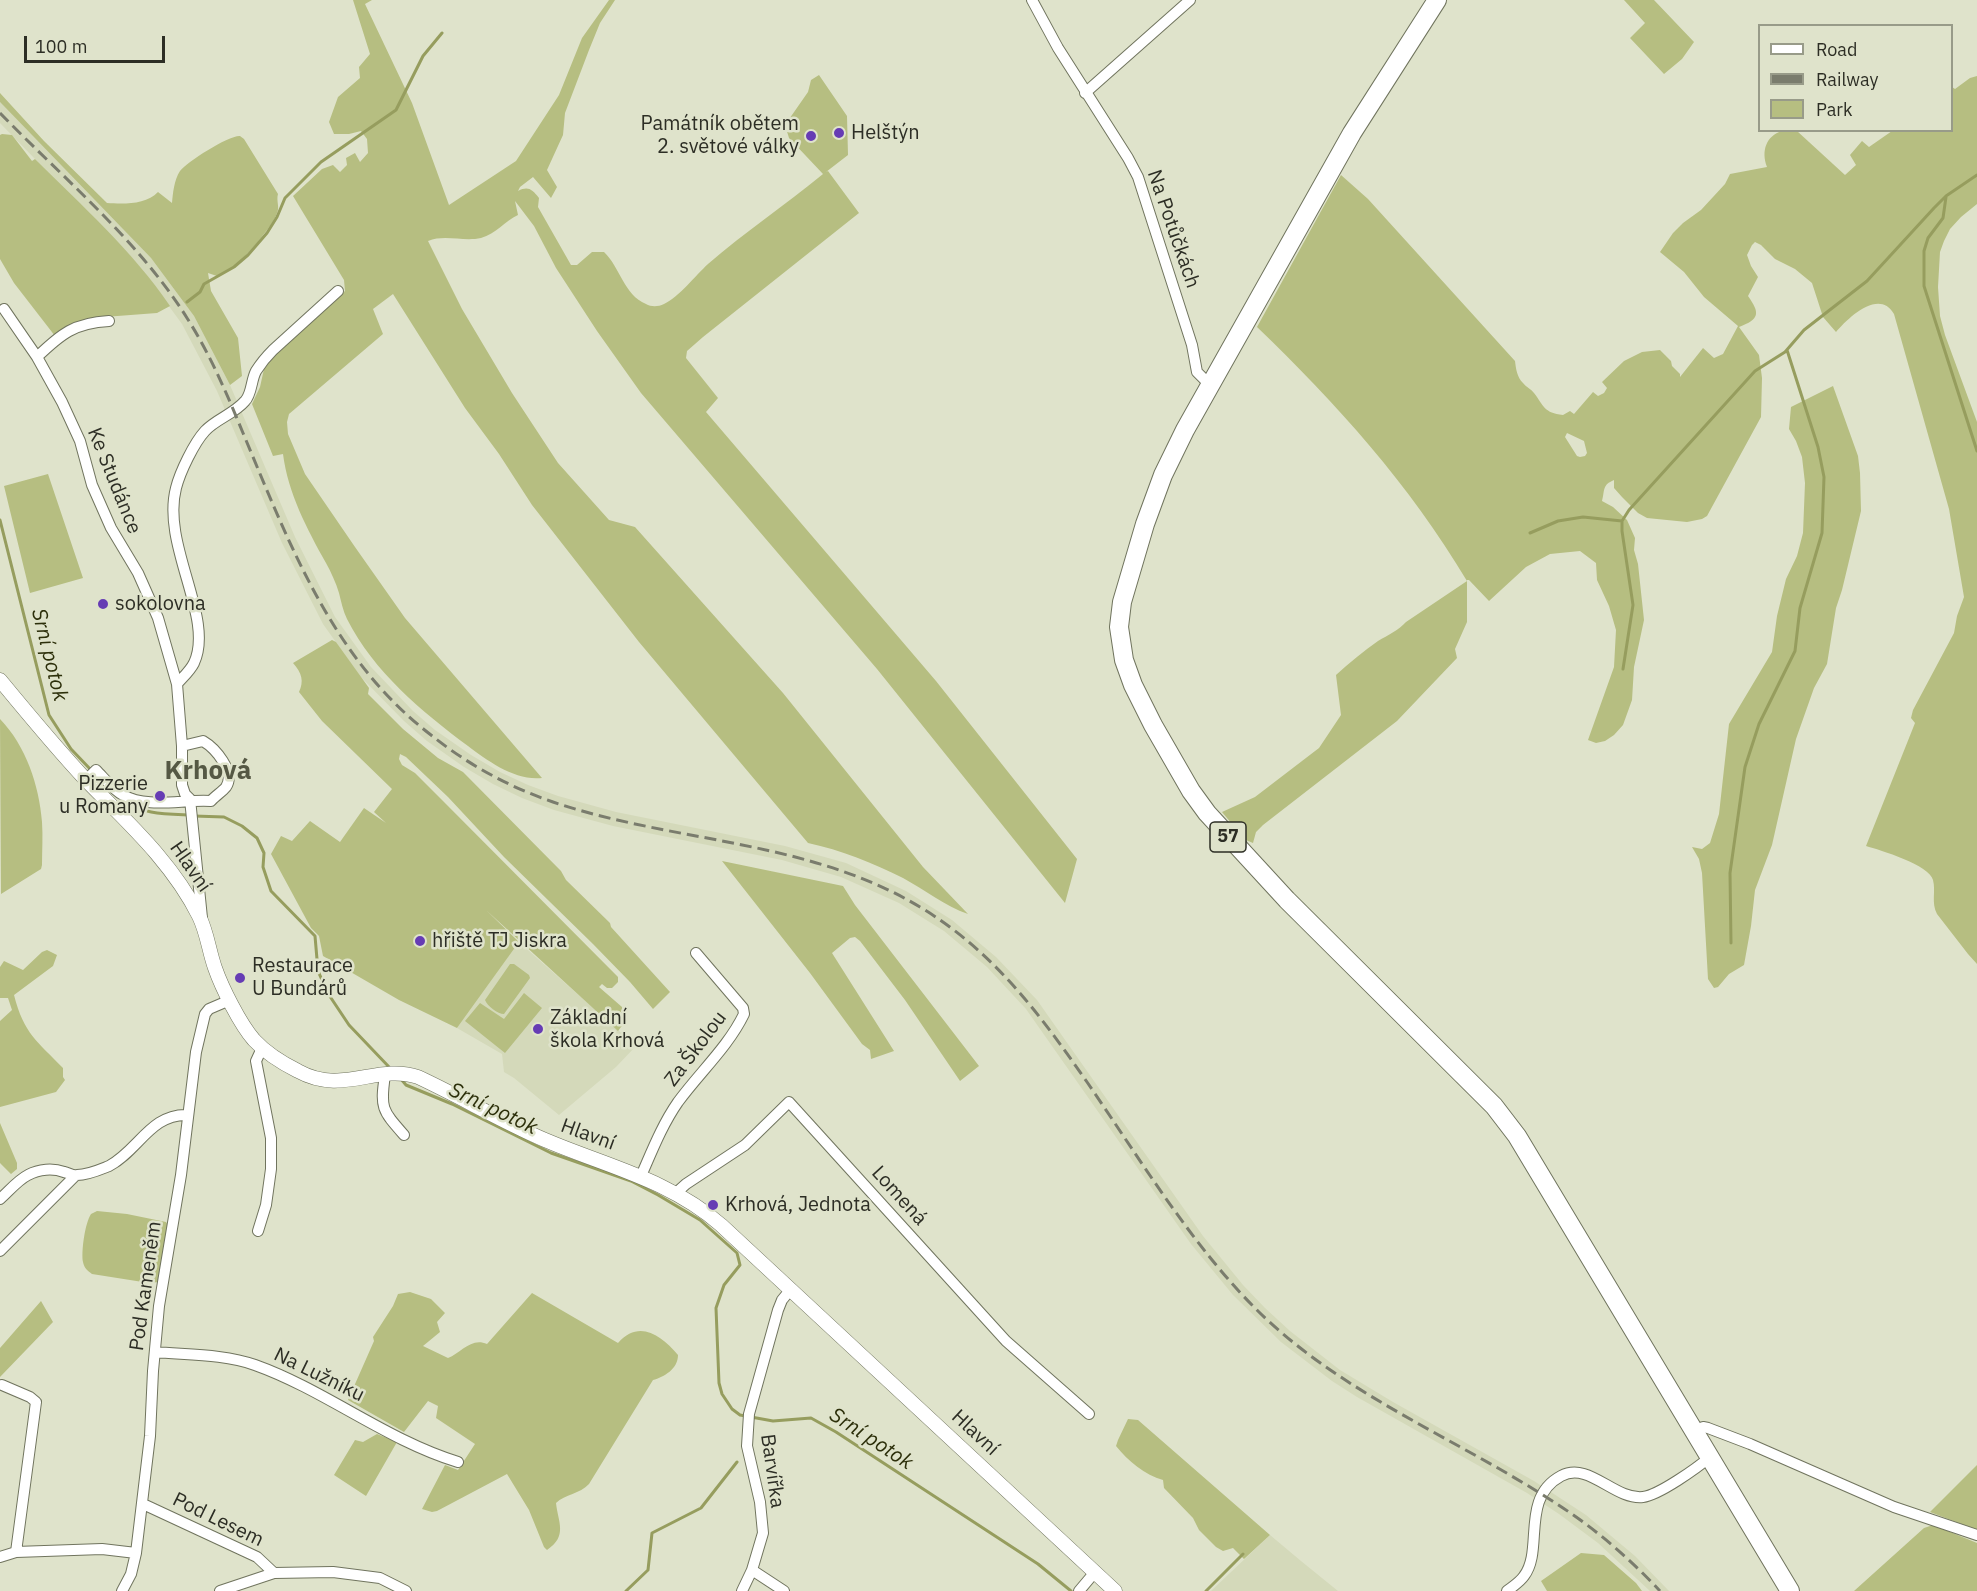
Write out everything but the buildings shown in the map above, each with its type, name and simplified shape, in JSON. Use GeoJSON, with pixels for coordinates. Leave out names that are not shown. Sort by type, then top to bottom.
{"type":"FeatureCollection","features":[{"type":"Feature","properties":{"kind":"main road","name":"57"},"geometry":{"type":"LineString","coordinates":[[1437,0],[1352,133],[1185,430],[1157,490],[1122,602],[1120,638],[1124,660],[1133,685],[1153,725],[1191,791],[1226,835],[1299,912],[1472,1083],[1510,1126],[1531,1157],[1790,1591]]}},
{"type":"Feature","properties":{"kind":"street","name":"Na Potůčkách"},"geometry":{"type":"LineString","coordinates":[[1032,0],[1058,48],[1138,177],[1192,345],[1197,372],[1209,384]]}},
{"type":"Feature","properties":{"kind":"street"},"geometry":{"type":"LineString","coordinates":[[1085,93],[1190,0]]}},
{"type":"Feature","properties":{"kind":"street"},"geometry":{"type":"LineString","coordinates":[[177,684],[195,662],[199,635],[192,598],[175,535],[173,505],[176,487],[205,430],[247,400],[255,373],[268,355],[338,291]]}},
{"type":"Feature","properties":{"kind":"street","name":"Ke Studánce"},"geometry":{"type":"LineString","coordinates":[[4,309],[37,357],[62,402],[80,441],[92,485],[111,528],[138,573],[154,608],[177,684],[182,746]]}},
{"type":"Feature","properties":{"kind":"street"},"geometry":{"type":"LineString","coordinates":[[37,357],[60,335],[70,329],[92,322],[109,321]]}},
{"type":"Feature","properties":{"kind":"street","name":"Hlavní"},"geometry":{"type":"LineString","coordinates":[[0,680],[48,739],[91,775],[162,858],[181,885],[203,925],[214,966],[230,1000],[248,1033],[262,1048],[297,1071],[322,1081],[341,1081],[387,1074],[404,1074],[423,1079],[546,1140],[641,1176],[676,1193],[712,1216],[1115,1591]]}},
{"type":"Feature","properties":{"kind":"street"},"geometry":{"type":"LineString","coordinates":[[91,775],[122,795],[138,802],[191,804],[211,801],[226,786],[229,778],[227,769],[208,744],[203,741],[182,746],[182,785],[191,804],[203,925]]}},
{"type":"Feature","properties":{"kind":"street","name":"Za Školou"},"geometry":{"type":"LineString","coordinates":[[641,1176],[663,1125],[720,1053],[744,1014],[743,1008],[696,953]]}},
{"type":"Feature","properties":{"kind":"street","name":"Pod Kameněm"},"geometry":{"type":"LineString","coordinates":[[122,1591],[131,1574],[143,1503],[159,1306],[181,1174],[196,1052],[203,1017],[209,1009],[230,1000]]}},
{"type":"Feature","properties":{"kind":"street"},"geometry":{"type":"LineString","coordinates":[[258,1231],[266,1205],[271,1169],[271,1138],[256,1061],[262,1048]]}},
{"type":"Feature","properties":{"kind":"street"},"geometry":{"type":"LineString","coordinates":[[387,1074],[382,1105],[387,1115],[404,1135]]}},
{"type":"Feature","properties":{"kind":"street","name":"Lomená"},"geometry":{"type":"LineString","coordinates":[[676,1193],[745,1145],[789,1102],[1006,1341],[1089,1414]]}},
{"type":"Feature","properties":{"kind":"street"},"geometry":{"type":"LineString","coordinates":[[0,1251],[75,1176],[109,1165],[126,1155],[152,1127],[163,1119],[177,1114],[188,1115]]}},
{"type":"Feature","properties":{"kind":"street"},"geometry":{"type":"LineString","coordinates":[[0,1199],[26,1176],[36,1171],[55,1170],[75,1176]]}},
{"type":"Feature","properties":{"kind":"street","name":"Barvířka"},"geometry":{"type":"LineString","coordinates":[[742,1591],[752,1570],[763,1533],[760,1503],[747,1446],[749,1419],[778,1310],[782,1299],[791,1289]]}},
{"type":"Feature","properties":{"kind":"street","name":"Na Lužníku"},"geometry":{"type":"LineString","coordinates":[[155,1352],[229,1359],[252,1364],[286,1377],[430,1453],[458,1462]]}},
{"type":"Feature","properties":{"kind":"street"},"geometry":{"type":"LineString","coordinates":[[2,1384],[36,1402],[16,1552]]}},
{"type":"Feature","properties":{"kind":"street"},"geometry":{"type":"LineString","coordinates":[[1694,1431],[1703,1427],[1708,1428],[1894,1507],[1977,1535]]}},
{"type":"Feature","properties":{"kind":"street"},"geometry":{"type":"LineString","coordinates":[[1506,1591],[1526,1572],[1530,1561],[1539,1501],[1551,1484],[1561,1476],[1580,1473],[1620,1493],[1643,1497],[1657,1492],[1710,1457]]}},
{"type":"Feature","properties":{"kind":"street","name":"Pod Lesem"},"geometry":{"type":"LineString","coordinates":[[143,1503],[257,1557],[274,1573]]}},
{"type":"Feature","properties":{"kind":"street"},"geometry":{"type":"LineString","coordinates":[[0,1557],[16,1552],[102,1550],[136,1553]]}},
{"type":"Feature","properties":{"kind":"street"},"geometry":{"type":"LineString","coordinates":[[752,1570],[784,1591]]}},
{"type":"Feature","properties":{"kind":"street","name":"Pod Lesem"},"geometry":{"type":"LineString","coordinates":[[220,1591],[274,1573],[333,1572],[380,1578],[405,1591]]}},
{"type":"Feature","properties":{"kind":"street"},"geometry":{"type":"LineString","coordinates":[[1079,1591],[1095,1572]]}},
{"type":"Feature","properties":{"kind":"shaded area"},"geometry":{"type":"Polygon","coordinates":[[[0,102],[151,258],[194,316],[230,385],[295,537],[335,617],[371,667],[413,711],[435,730],[471,755],[528,785],[616,812],[785,846],[846,863],[906,891],[952,920],[996,957],[1037,1000],[1203,1236],[1265,1308],[1340,1370],[1534,1481],[1586,1515],[1635,1556],[1669,1591],[1650,1591],[1598,1543],[1559,1514],[1527,1493],[1357,1397],[1281,1342],[1233,1295],[1191,1244],[1026,1009],[987,967],[944,931],[899,903],[841,877],[782,860],[613,826],[554,810],[522,798],[464,767],[427,741],[404,721],[360,676],[323,624],[282,543],[217,391],[182,324],[141,268],[0,123],[0,102]]]}},
{"type":"Feature","properties":{"kind":"shaded area","name":"Základní škola Krhová"},"geometry":{"type":"Polygon","coordinates":[[[519,942],[636,1046],[616,1067],[559,1115],[504,1072],[502,1054],[457,1028],[519,942]]]}},
{"type":"Feature","properties":{"kind":"shaded area"},"geometry":{"type":"Polygon","coordinates":[[[1270,1535],[1301,1561],[1338,1591],[1211,1591],[1270,1535]]]}},
{"type":"Feature","properties":{"kind":"green space"},"geometry":{"type":"Polygon","coordinates":[[[353,0],[372,0],[365,4],[412,103],[449,205],[516,161],[559,95],[582,38],[609,0],[615,0],[600,23],[589,50],[565,113],[563,135],[547,170],[557,187],[551,198],[533,177],[518,191],[530,189],[539,198],[538,207],[571,265],[577,265],[592,252],[604,252],[632,294],[652,306],[670,301],[722,252],[823,174],[789,138],[785,125],[808,92],[811,80],[819,75],[847,116],[848,155],[826,172],[828,171],[859,213],[703,337],[687,351],[686,358],[718,398],[706,412],[936,681],[1077,859],[1065,903],[877,669],[641,393],[597,331],[556,268],[534,226],[515,201],[518,215],[486,236],[474,239],[441,238],[428,241],[462,309],[512,393],[558,463],[609,520],[635,527],[783,693],[923,867],[968,914],[951,907],[880,867],[845,853],[808,843],[639,642],[532,505],[499,454],[465,408],[393,294],[373,309],[383,334],[289,414],[288,434],[305,474],[405,618],[542,778],[512,773],[476,752],[416,704],[371,656],[347,619],[338,589],[299,510],[289,483],[283,454],[273,456],[252,404],[260,387],[264,369],[278,351],[345,291],[344,280],[293,196],[322,169],[333,165],[340,172],[347,165],[346,158],[355,153],[360,162],[368,153],[367,139],[361,131],[334,134],[329,122],[338,97],[360,78],[359,67],[370,54],[353,0]]]}},
{"type":"Feature","properties":{"kind":"green space"},"geometry":{"type":"Polygon","coordinates":[[[1624,0],[1654,0],[1694,42],[1682,59],[1664,74],[1630,38],[1645,23],[1624,0]]]}},
{"type":"Feature","properties":{"kind":"green space"},"geometry":{"type":"Polygon","coordinates":[[[1977,76],[1977,204],[1950,229],[1944,241],[1940,252],[1938,287],[1940,316],[1945,335],[1977,422],[1977,964],[1937,914],[1934,906],[1934,884],[1930,874],[1904,859],[1866,846],[1915,723],[1911,718],[1913,710],[1954,633],[1964,597],[1949,509],[1894,314],[1888,307],[1880,304],[1864,308],[1836,332],[1823,317],[1812,283],[1795,269],[1775,259],[1761,245],[1755,242],[1752,245],[1747,255],[1758,277],[1748,296],[1755,307],[1756,315],[1751,321],[1739,327],[1759,355],[1762,378],[1761,417],[1707,516],[1687,522],[1647,518],[1638,513],[1614,488],[1614,480],[1605,488],[1602,501],[1613,507],[1627,520],[1635,538],[1634,550],[1638,564],[1644,620],[1634,667],[1632,700],[1623,725],[1605,741],[1596,743],[1588,740],[1614,667],[1616,630],[1609,606],[1597,580],[1596,563],[1580,551],[1550,554],[1526,567],[1489,601],[1469,580],[1467,581],[1421,512],[1370,446],[1315,385],[1257,327],[1341,175],[1368,199],[1515,361],[1519,378],[1545,408],[1552,413],[1563,415],[1570,411],[1574,414],[1593,392],[1598,396],[1604,393],[1607,388],[1602,382],[1624,361],[1642,352],[1660,350],[1671,361],[1680,377],[1703,348],[1714,358],[1723,354],[1738,326],[1704,297],[1684,272],[1660,252],[1673,233],[1701,210],[1725,184],[1730,174],[1767,167],[1765,150],[1772,136],[1779,132],[1798,132],[1845,175],[1856,165],[1850,155],[1862,141],[1869,147],[1891,132],[1953,132],[1953,88],[1955,89],[1970,78],[1977,76]],[[1567,433],[1565,437],[1577,456],[1585,456],[1587,453],[1584,441],[1567,433]]]}},
{"type":"Feature","properties":{"kind":"green space"},"geometry":{"type":"Polygon","coordinates":[[[0,93],[44,141],[107,203],[141,201],[158,192],[172,203],[176,178],[184,167],[227,140],[240,136],[244,139],[278,194],[278,211],[265,233],[239,262],[217,276],[208,273],[211,291],[238,338],[242,376],[230,385],[194,316],[151,258],[0,102],[0,93]]]}},
{"type":"Feature","properties":{"kind":"green space"},"geometry":{"type":"Polygon","coordinates":[[[0,135],[12,135],[32,161],[35,159],[106,230],[140,266],[170,306],[157,313],[91,318],[71,324],[55,336],[14,283],[0,259],[0,135]]]}},
{"type":"Feature","properties":{"kind":"green space"},"geometry":{"type":"Polygon","coordinates":[[[1833,386],[1858,456],[1861,511],[1836,608],[1827,664],[1814,688],[1796,739],[1772,845],[1755,890],[1744,965],[1729,974],[1718,987],[1714,988],[1708,979],[1702,873],[1699,859],[1692,847],[1702,849],[1710,843],[1719,814],[1729,724],[1772,652],[1777,616],[1786,579],[1797,556],[1803,533],[1805,483],[1802,457],[1789,429],[1791,407],[1833,386]]]}},
{"type":"Feature","properties":{"kind":"green space"},"geometry":{"type":"Polygon","coordinates":[[[48,474],[83,578],[30,593],[4,486],[48,474]]]}},
{"type":"Feature","properties":{"kind":"green space"},"geometry":{"type":"Polygon","coordinates":[[[1467,581],[1467,622],[1455,649],[1457,658],[1397,721],[1263,825],[1256,832],[1253,843],[1246,840],[1241,830],[1232,824],[1222,812],[1255,797],[1319,748],[1341,715],[1336,675],[1367,649],[1467,581]]]}},
{"type":"Feature","properties":{"kind":"green space"},"geometry":{"type":"Polygon","coordinates":[[[332,640],[336,642],[369,688],[368,694],[403,729],[438,758],[463,772],[610,923],[611,927],[670,992],[653,1009],[630,982],[504,857],[448,797],[400,754],[399,759],[402,765],[415,773],[618,977],[618,982],[612,988],[607,988],[602,984],[599,987],[622,1007],[624,1023],[618,1031],[486,910],[519,942],[457,1028],[399,1000],[323,956],[319,936],[311,928],[271,854],[281,836],[292,841],[310,821],[340,842],[364,808],[386,823],[374,812],[392,789],[322,721],[299,692],[301,677],[293,663],[332,640]]]}},
{"type":"Feature","properties":{"kind":"green space"},"geometry":{"type":"Polygon","coordinates":[[[0,719],[17,741],[30,767],[38,794],[42,822],[41,869],[1,894],[0,719]]]}},
{"type":"Feature","properties":{"kind":"green space"},"geometry":{"type":"Polygon","coordinates":[[[722,861],[843,886],[855,905],[979,1066],[960,1081],[905,1000],[855,937],[850,938],[832,953],[894,1051],[871,1059],[870,1050],[862,1044],[810,973],[722,861]]]}},
{"type":"Feature","properties":{"kind":"green space"},"geometry":{"type":"Polygon","coordinates":[[[47,950],[57,955],[53,966],[14,995],[27,1028],[63,1068],[65,1080],[56,1092],[0,1107],[0,1021],[12,1010],[8,998],[0,998],[0,967],[4,961],[23,970],[47,950]]]}},
{"type":"Feature","properties":{"kind":"green space"},"geometry":{"type":"Polygon","coordinates":[[[510,964],[514,964],[530,978],[502,1014],[490,1007],[485,1000],[510,964]]]}},
{"type":"Feature","properties":{"kind":"green space"},"geometry":{"type":"Polygon","coordinates":[[[524,993],[542,1008],[505,1053],[465,1021],[480,1003],[504,1019],[524,993]]]}},
{"type":"Feature","properties":{"kind":"green space"},"geometry":{"type":"Polygon","coordinates":[[[0,1123],[17,1163],[17,1169],[11,1174],[0,1163],[0,1123]]]}},
{"type":"Feature","properties":{"kind":"green space"},"geometry":{"type":"Polygon","coordinates":[[[97,1211],[166,1222],[168,1225],[159,1282],[149,1283],[92,1274],[86,1269],[83,1257],[84,1238],[89,1218],[97,1211]]]}},
{"type":"Feature","properties":{"kind":"green space"},"geometry":{"type":"Polygon","coordinates":[[[410,1292],[431,1299],[445,1313],[437,1322],[440,1332],[423,1346],[448,1358],[471,1344],[481,1342],[487,1344],[532,1293],[618,1343],[634,1332],[650,1332],[664,1341],[678,1355],[673,1368],[662,1377],[653,1380],[589,1484],[556,1503],[560,1534],[547,1550],[529,1510],[507,1474],[437,1511],[422,1509],[445,1465],[458,1470],[475,1444],[436,1418],[438,1406],[428,1401],[404,1432],[348,1400],[374,1341],[373,1337],[398,1294],[410,1292]]]}},
{"type":"Feature","properties":{"kind":"green space"},"geometry":{"type":"Polygon","coordinates":[[[41,1301],[53,1322],[0,1377],[0,1348],[41,1301]]]}},
{"type":"Feature","properties":{"kind":"green space"},"geometry":{"type":"Polygon","coordinates":[[[1128,1419],[1138,1420],[1270,1535],[1244,1559],[1233,1548],[1223,1551],[1216,1547],[1199,1530],[1193,1518],[1164,1488],[1163,1480],[1137,1467],[1116,1446],[1128,1419]]]}},
{"type":"Feature","properties":{"kind":"green space"},"geometry":{"type":"Polygon","coordinates":[[[377,1434],[397,1442],[366,1496],[334,1475],[355,1440],[363,1442],[377,1434]]]}},
{"type":"Feature","properties":{"kind":"green space"},"geometry":{"type":"Polygon","coordinates":[[[1977,1465],[1977,1530],[1930,1512],[1977,1465]]]}},
{"type":"Feature","properties":{"kind":"green space"},"geometry":{"type":"Polygon","coordinates":[[[1933,1525],[1977,1543],[1977,1591],[1854,1591],[1924,1528],[1933,1525]]]}},
{"type":"Feature","properties":{"kind":"green space"},"geometry":{"type":"Polygon","coordinates":[[[1581,1553],[1604,1555],[1642,1591],[1547,1591],[1541,1581],[1581,1553]]]}},
{"type":"Feature","properties":{"kind":"waterway"},"geometry":{"type":"LineString","coordinates":[[187,302],[200,292],[204,284],[234,267],[248,255],[267,233],[285,198],[321,162],[396,110],[423,56],[442,33]]}},
{"type":"Feature","properties":{"kind":"waterway"},"geometry":{"type":"LineString","coordinates":[[1623,669],[1633,605],[1622,531],[1622,521],[1629,510],[1755,371],[1785,352],[1804,330],[1867,281],[1946,196],[1977,175]]}},
{"type":"Feature","properties":{"kind":"waterway"},"geometry":{"type":"LineString","coordinates":[[1946,197],[1943,218],[1928,238],[1924,251],[1924,286],[1977,451]]}},
{"type":"Feature","properties":{"kind":"waterway"},"geometry":{"type":"LineString","coordinates":[[1731,943],[1730,873],[1745,767],[1759,724],[1795,651],[1800,608],[1822,533],[1824,477],[1818,447],[1787,350]]}},
{"type":"Feature","properties":{"kind":"waterway"},"geometry":{"type":"LineString","coordinates":[[1530,533],[1558,521],[1583,517],[1622,521]]}},
{"type":"Feature","properties":{"kind":"waterway","name":"Srní potok"},"geometry":{"type":"LineString","coordinates":[[0,520],[49,715],[71,749],[92,771]]}},
{"type":"Feature","properties":{"kind":"waterway","name":"Srní potok"},"geometry":{"type":"LineString","coordinates":[[122,800],[145,811],[188,815]]}},
{"type":"Feature","properties":{"kind":"waterway","name":"Srní potok"},"geometry":{"type":"LineString","coordinates":[[194,816],[224,817],[242,826],[257,838],[264,853],[263,867],[271,891],[315,936],[318,971],[329,995],[349,1025],[390,1068]]}},
{"type":"Feature","properties":{"kind":"waterway","name":"Srní potok"},"geometry":{"type":"LineString","coordinates":[[401,1079],[406,1085],[452,1104],[551,1153],[631,1181],[700,1220],[737,1253],[740,1265],[724,1285],[716,1308],[719,1383],[722,1394],[732,1409],[740,1415],[773,1421],[811,1418],[1038,1564],[1071,1591]]}},
{"type":"Feature","properties":{"kind":"waterway"},"geometry":{"type":"LineString","coordinates":[[626,1591],[648,1570],[652,1533],[701,1508],[737,1462]]}},
{"type":"Feature","properties":{"kind":"waterway"},"geometry":{"type":"LineString","coordinates":[[1206,1591],[1243,1554]]}},
{"type":"Feature","properties":{"kind":"railway"},"geometry":{"type":"LineString","coordinates":[[0,113],[123,236],[168,290],[187,318],[218,374],[278,517],[318,598],[340,636],[366,672],[396,705],[459,756],[489,774],[537,796],[599,815],[740,844],[832,868],[877,885],[920,907],[946,924],[992,964],[1032,1008],[1069,1056],[1190,1232],[1236,1289],[1261,1314],[1295,1344],[1368,1395],[1525,1484],[1589,1526],[1614,1546],[1660,1591]]}},
{"type":"Feature","properties":{"kind":"place","name":"Helštýn"},"geometry":{"type":"Point","coordinates":[839,133]}},
{"type":"Feature","properties":{"kind":"place","name":"Památník obětem 2. světové války"},"geometry":{"type":"Point","coordinates":[811,136]}},
{"type":"Feature","properties":{"kind":"place","name":"sokolovna"},"geometry":{"type":"Point","coordinates":[103,604]}},
{"type":"Feature","properties":{"kind":"place","name":"Pizzerie u Romany"},"geometry":{"type":"Point","coordinates":[160,796]}},
{"type":"Feature","properties":{"kind":"place","name":"hřiště TJ Jiskra"},"geometry":{"type":"Point","coordinates":[420,941]}},
{"type":"Feature","properties":{"kind":"place","name":"Restaurace U Bundárů"},"geometry":{"type":"Point","coordinates":[240,978]}},
{"type":"Feature","properties":{"kind":"place","name":"Základní škola Krhová"},"geometry":{"type":"Point","coordinates":[538,1029]}},
{"type":"Feature","properties":{"kind":"place","name":"Krhová, Jednota"},"geometry":{"type":"Point","coordinates":[713,1205]}},
{"type":"Feature","properties":{"kind":"district","name":"Krhová"},"geometry":{"type":"Point","coordinates":[208,771]}}]}
